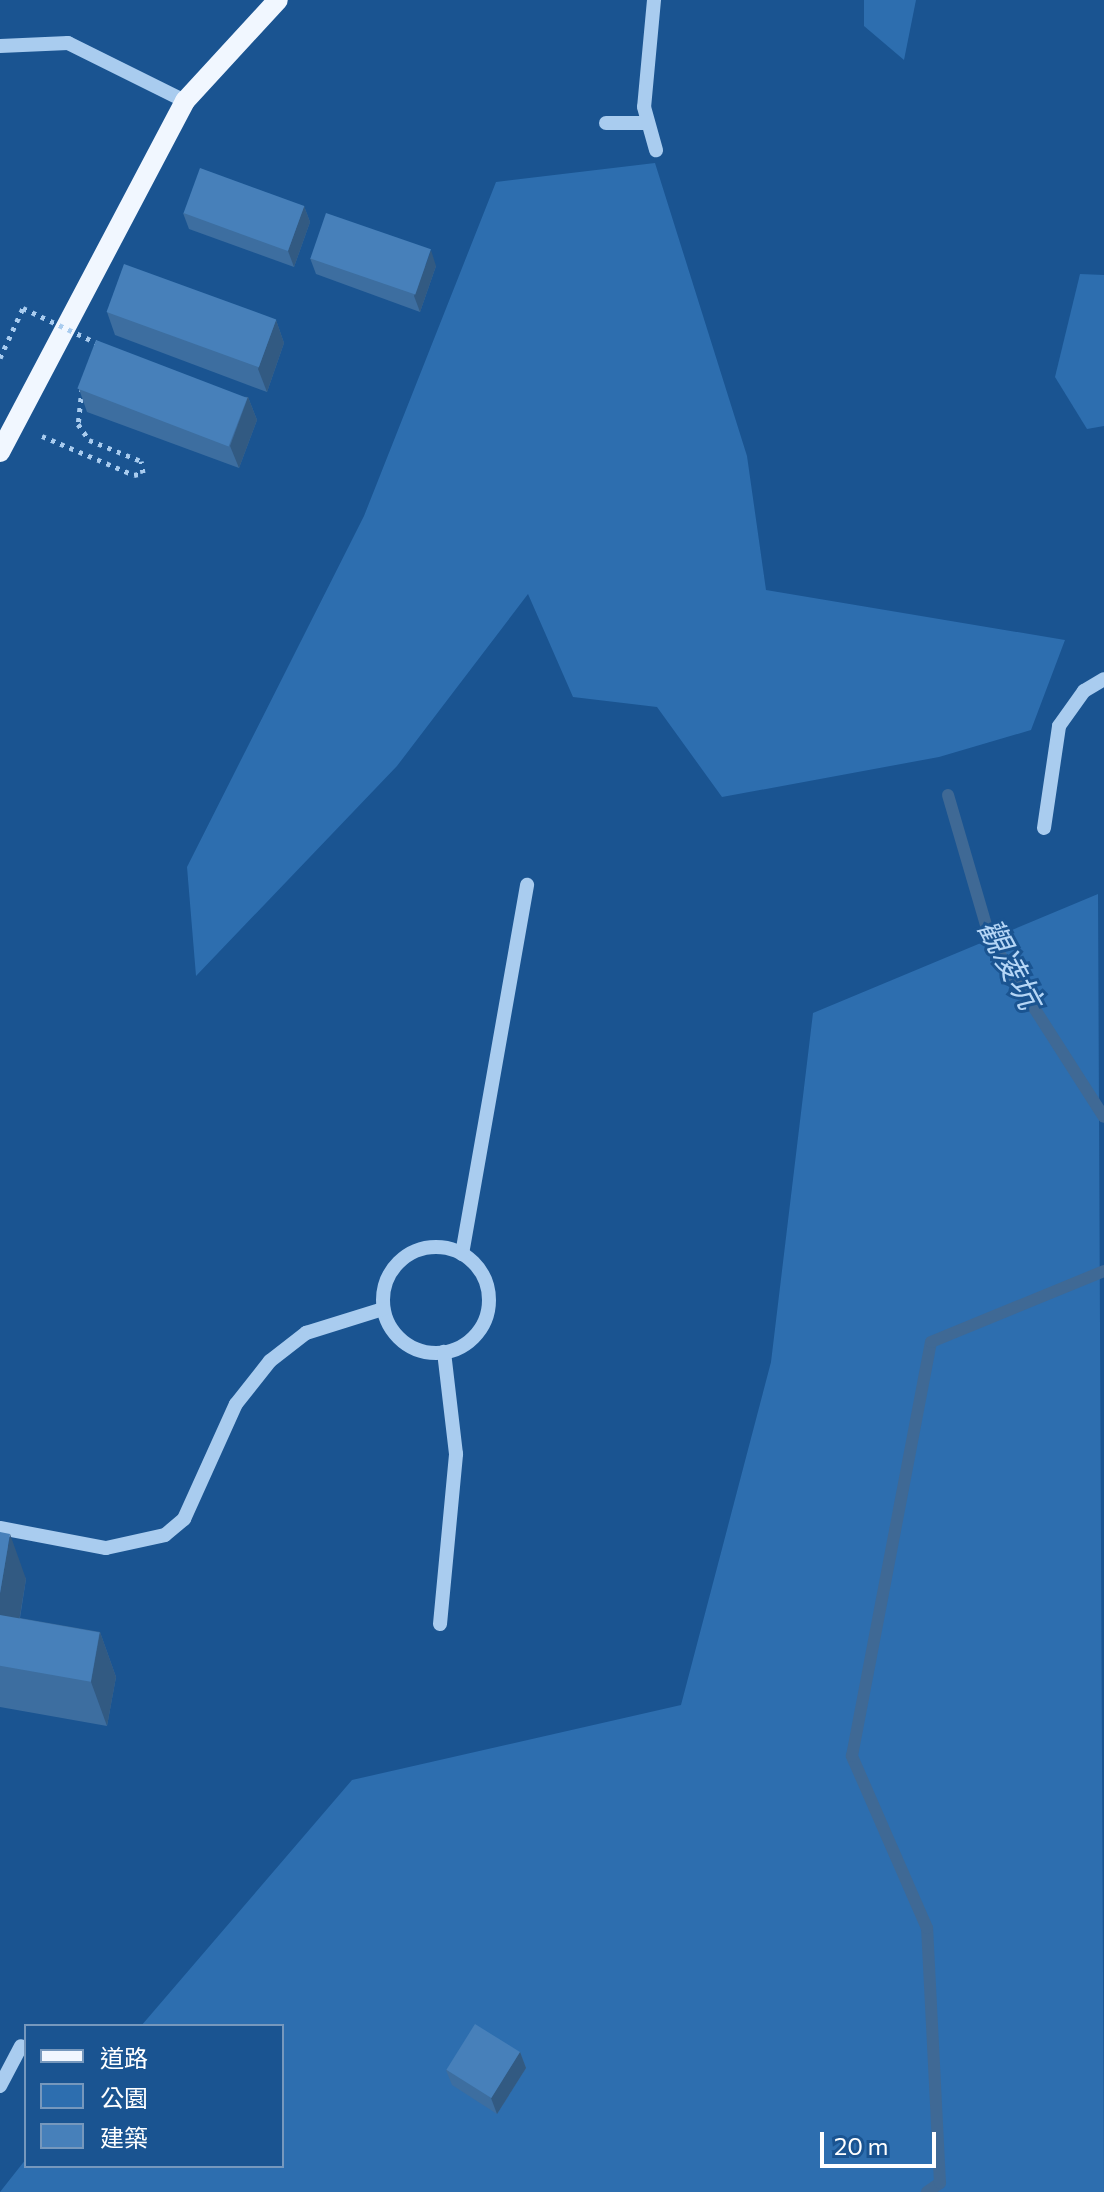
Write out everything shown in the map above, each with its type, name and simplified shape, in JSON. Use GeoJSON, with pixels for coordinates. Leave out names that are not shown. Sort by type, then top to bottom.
{"type":"FeatureCollection","features":[{"type":"Feature","properties":{"kind":"main road"},"geometry":{"type":"LineString","coordinates":[[0,452],[185,101],[278,0]]}},
{"type":"Feature","properties":{"kind":"lane"},"geometry":{"type":"LineString","coordinates":[[654,0],[648,123],[656,150]]}},
{"type":"Feature","properties":{"kind":"lane"},"geometry":{"type":"LineString","coordinates":[[0,46],[68,43],[185,101]]}},
{"type":"Feature","properties":{"kind":"lane"},"geometry":{"type":"LineString","coordinates":[[606,123],[648,123]]}},
{"type":"Feature","properties":{"kind":"lane"},"geometry":{"type":"LineString","coordinates":[[1044,828],[1059,726],[1084,691],[1104,679]]}},
{"type":"Feature","properties":{"kind":"lane"},"geometry":{"type":"LineString","coordinates":[[462,1254],[527,885]]}},
{"type":"Feature","properties":{"kind":"lane"},"geometry":{"type":"LineString","coordinates":[[434,1246],[462,1254],[484,1277],[488,1310],[473,1338],[444,1352],[405,1343],[383,1309],[386,1279],[405,1256],[434,1246]]}},
{"type":"Feature","properties":{"kind":"lane"},"geometry":{"type":"LineString","coordinates":[[0,1528],[106,1548],[165,1535],[184,1519],[236,1404],[270,1361],[306,1333],[383,1309]]}},
{"type":"Feature","properties":{"kind":"lane"},"geometry":{"type":"LineString","coordinates":[[440,1624],[456,1454],[444,1352]]}},
{"type":"Feature","properties":{"kind":"lane"},"geometry":{"type":"LineString","coordinates":[[0,2086],[21,2046]]}},
{"type":"Feature","properties":{"kind":"path"},"geometry":{"type":"LineString","coordinates":[[0,358],[23,308],[101,345],[95,359]]}},
{"type":"Feature","properties":{"kind":"path"},"geometry":{"type":"LineString","coordinates":[[42,436],[134,475],[143,473],[141,461],[105,450],[78,424],[77,402],[89,373]]}},
{"type":"Feature","properties":{"kind":"green space"},"geometry":{"type":"Polygon","coordinates":[[[864,0],[916,0],[904,60],[864,26],[864,0]]]}},
{"type":"Feature","properties":{"kind":"green space"},"geometry":{"type":"Polygon","coordinates":[[[655,163],[747,456],[766,590],[1065,640],[1031,730],[939,757],[722,797],[657,707],[573,697],[528,594],[397,766],[196,976],[187,867],[364,516],[496,182],[655,163]]]}},
{"type":"Feature","properties":{"kind":"green space"},"geometry":{"type":"Polygon","coordinates":[[[1080,274],[1104,275],[1104,426],[1087,429],[1055,377],[1080,274]]]}},
{"type":"Feature","properties":{"kind":"green space"},"geometry":{"type":"Polygon","coordinates":[[[1098,894],[1104,2192],[0,2192],[24,2162],[24,2168],[284,2168],[284,2024],[143,2024],[352,1780],[681,1705],[771,1362],[813,1013],[1098,894]]]}},
{"type":"Feature","properties":{"kind":"building"},"geometry":{"type":"Polygon","coordinates":[[[200,168],[304,206],[288,251],[184,213],[200,168]]]}},
{"type":"Feature","properties":{"kind":"building"},"geometry":{"type":"Polygon","coordinates":[[[326,213],[431,249],[415,295],[310,258],[326,213]]]}},
{"type":"Feature","properties":{"kind":"building"},"geometry":{"type":"Polygon","coordinates":[[[124,264],[276,319],[259,367],[107,312],[124,264]]]}},
{"type":"Feature","properties":{"kind":"building"},"geometry":{"type":"Polygon","coordinates":[[[96,340],[247,398],[229,447],[77,389],[96,340]]]}},
{"type":"Feature","properties":{"kind":"building"},"geometry":{"type":"Polygon","coordinates":[[[0,1532],[10,1534],[0,1593],[0,1532]]]}},
{"type":"Feature","properties":{"kind":"building"},"geometry":{"type":"Polygon","coordinates":[[[0,1615],[99,1633],[91,1682],[0,1666],[0,1615]]]}},
{"type":"Feature","properties":{"kind":"building"},"geometry":{"type":"Polygon","coordinates":[[[475,2024],[520,2052],[491,2098],[446,2070],[475,2024]]]}},
{"type":"Feature","properties":{"kind":"waterway","name":"觀凌坑"},"geometry":{"type":"LineString","coordinates":[[948,795],[990,939],[1104,1117]]}},
{"type":"Feature","properties":{"kind":"waterway"},"geometry":{"type":"LineString","coordinates":[[927,2192],[940,2183],[927,1928],[852,1756],[931,1342],[1104,1271]]}}]}
